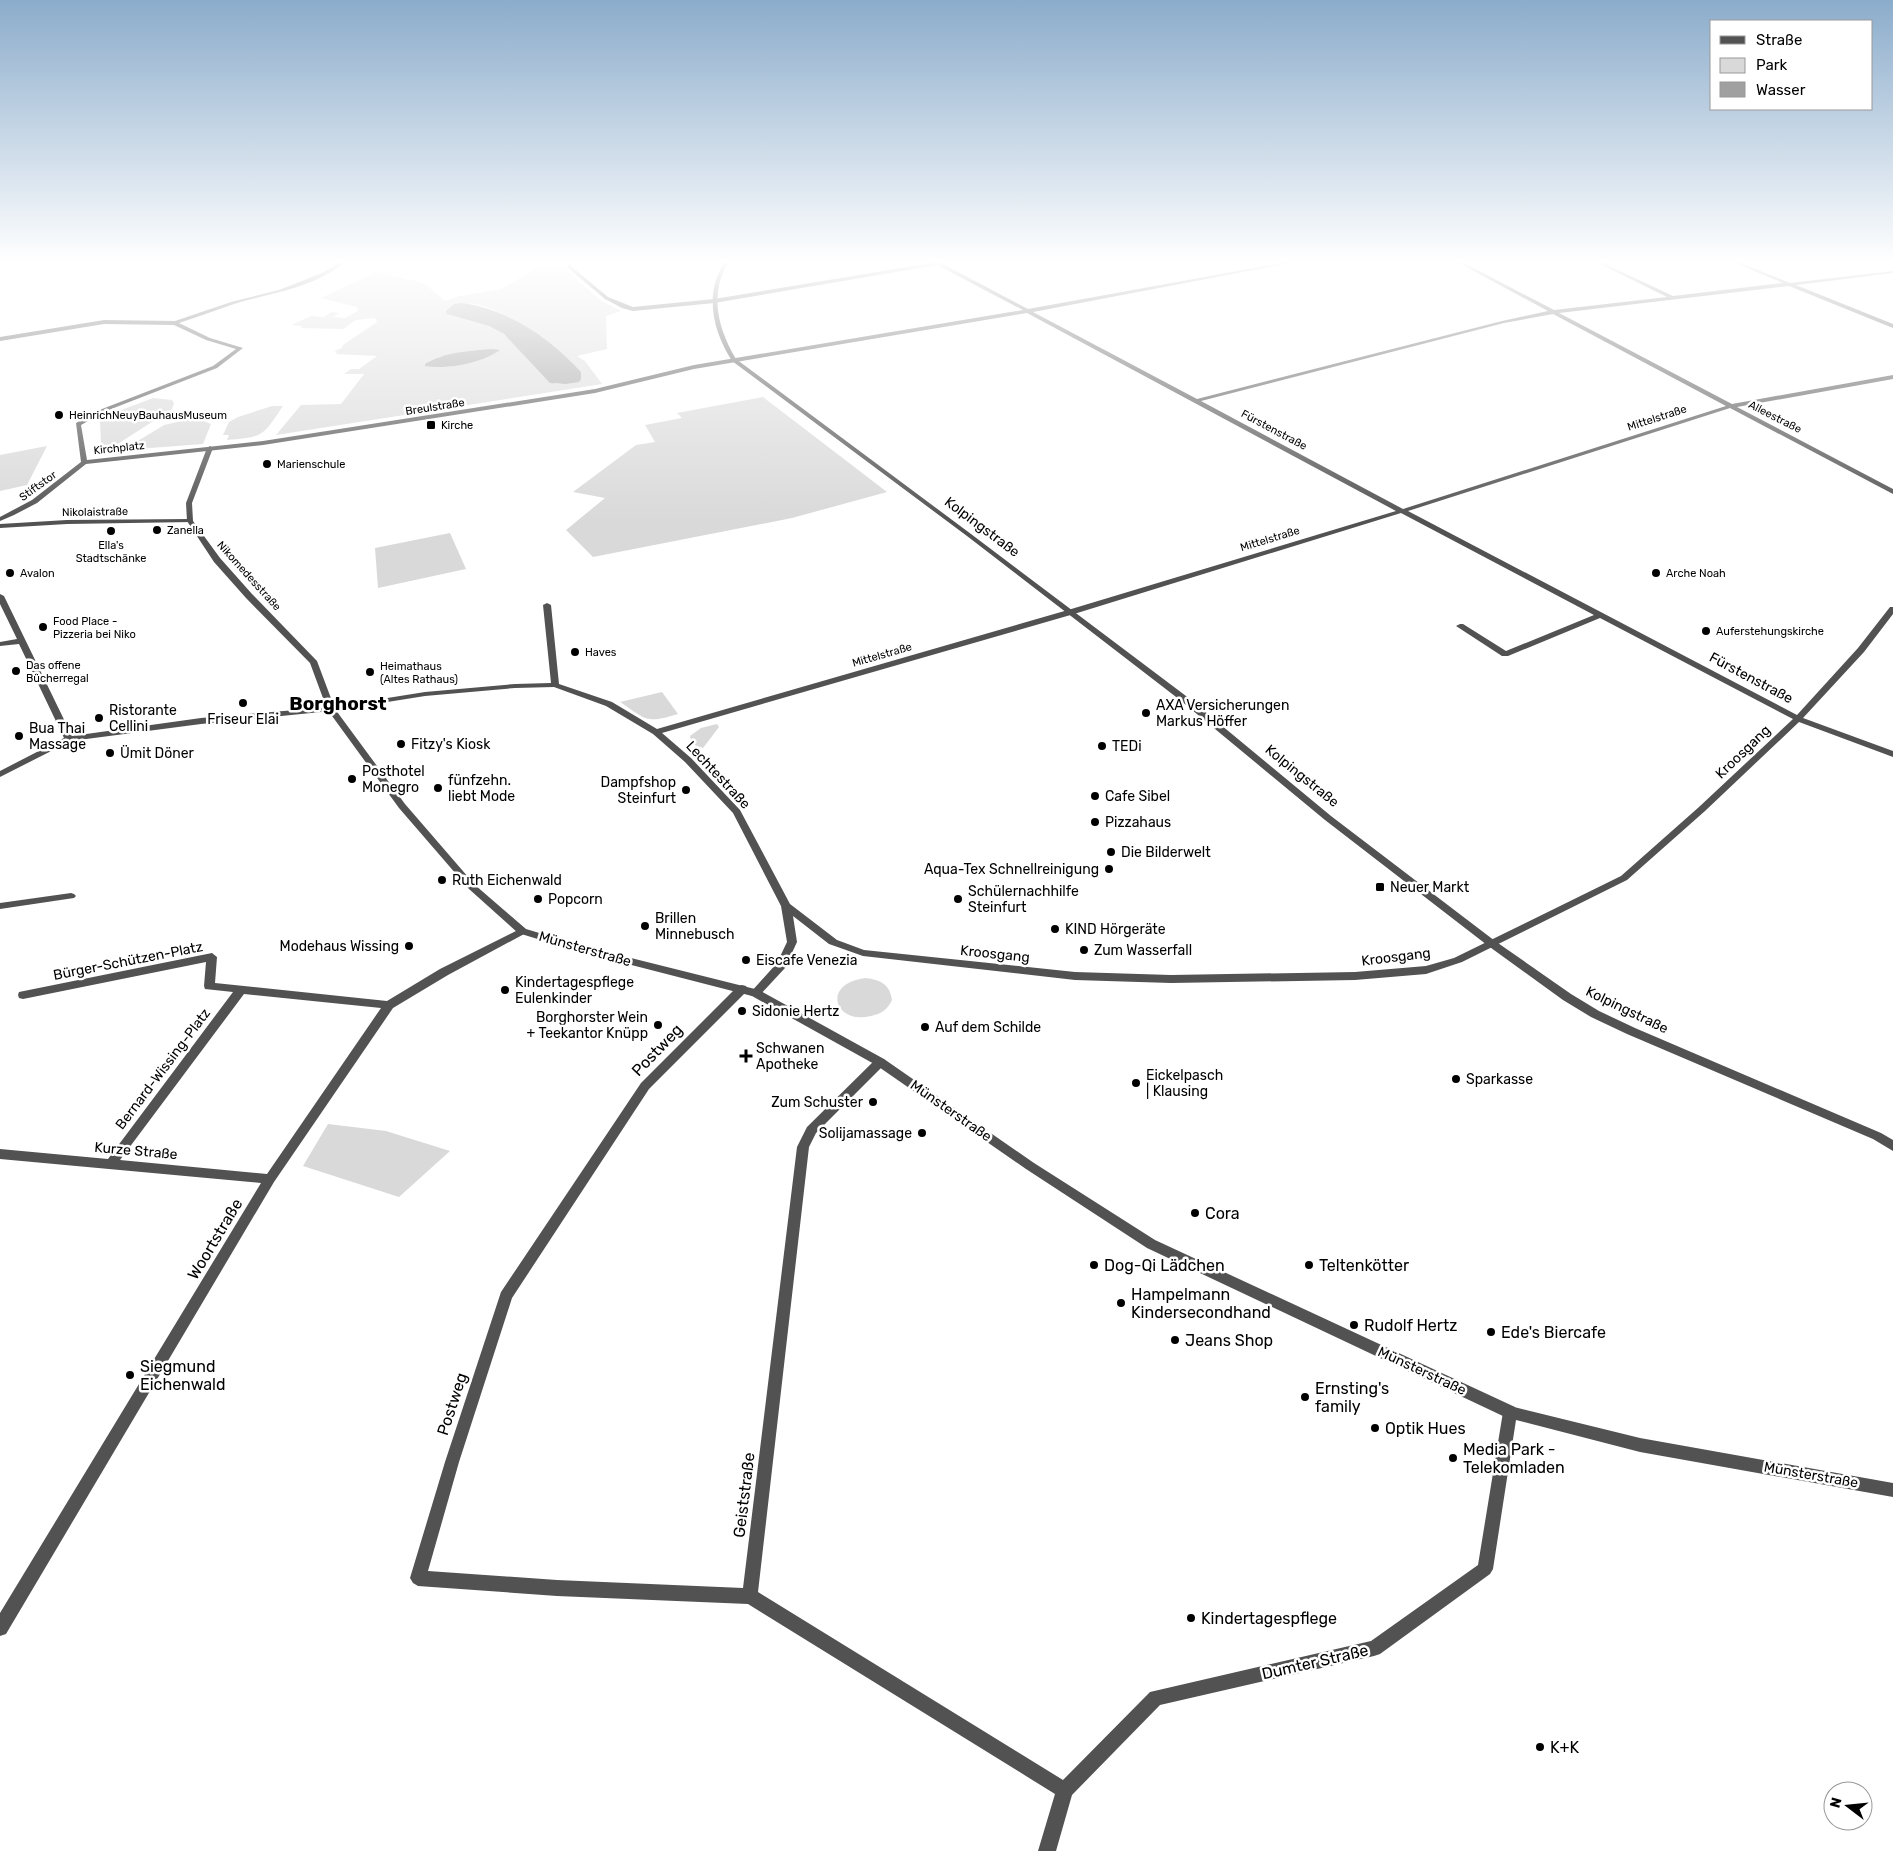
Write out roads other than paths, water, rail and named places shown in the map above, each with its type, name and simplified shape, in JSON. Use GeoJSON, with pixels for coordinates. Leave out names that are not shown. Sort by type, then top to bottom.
{"type":"FeatureCollection","features":[{"type":"Feature","properties":{"kind":"street","name":"Kirchplatz"},"geometry":{"type":"LineString","coordinates":[[238,349],[215,367],[104,410],[78,424],[84,462],[263,443]]}},
{"type":"Feature","properties":{"kind":"street"},"geometry":{"type":"LineString","coordinates":[[727,349],[734,360]]}},
{"type":"Feature","properties":{"kind":"street","name":"Breulstraße"},"geometry":{"type":"LineString","coordinates":[[263,443],[595,391],[694,366],[798,349]]}},
{"type":"Feature","properties":{"kind":"street","name":"Fürstenstraße"},"geometry":{"type":"LineString","coordinates":[[1099,349],[1402,511],[1798,718],[1893,754]]}},
{"type":"Feature","properties":{"kind":"street"},"geometry":{"type":"LineString","coordinates":[[1196,401],[1398,349]]}},
{"type":"Feature","properties":{"kind":"street","name":"Alleestraße"},"geometry":{"type":"LineString","coordinates":[[1624,349],[1893,492]]}},
{"type":"Feature","properties":{"kind":"street","name":"Kolpingstraße"},"geometry":{"type":"LineString","coordinates":[[734,360],[1184,698],[1328,818],[1491,943],[1567,997],[1594,1014],[1631,1031],[1877,1136],[1893,1146]]}},
{"type":"Feature","properties":{"kind":"street","name":"Mittelstraße"},"geometry":{"type":"LineString","coordinates":[[656,732],[1071,612],[1402,511],[1731,406],[1893,376]]}},
{"type":"Feature","properties":{"kind":"street"},"geometry":{"type":"LineString","coordinates":[[190,521],[189,503],[210,448]]}},
{"type":"Feature","properties":{"kind":"street","name":"Stiftstor"},"geometry":{"type":"LineString","coordinates":[[0,519],[31,505],[84,462]]}},
{"type":"Feature","properties":{"kind":"street","name":"Nikolaistraße"},"geometry":{"type":"LineString","coordinates":[[0,526],[68,522],[190,521]]}},
{"type":"Feature","properties":{"kind":"street","name":"Nikomedesstraße"},"geometry":{"type":"LineString","coordinates":[[190,521],[217,560],[249,596],[306,653],[314,664],[331,709]]}},
{"type":"Feature","properties":{"kind":"street"},"geometry":{"type":"LineString","coordinates":[[0,596],[69,739]]}},
{"type":"Feature","properties":{"kind":"street"},"geometry":{"type":"LineString","coordinates":[[547,605],[556,685]]}},
{"type":"Feature","properties":{"kind":"street","name":"Kroosgang"},"geometry":{"type":"LineString","coordinates":[[786,906],[834,942],[863,953],[1075,976],[1170,979],[1354,976],[1426,970],[1458,960],[1624,878],[1702,809],[1798,718],[1861,650],[1893,609]]}},
{"type":"Feature","properties":{"kind":"street"},"geometry":{"type":"LineString","coordinates":[[1460,626],[1505,654],[1601,615]]}},
{"type":"Feature","properties":{"kind":"street"},"geometry":{"type":"LineString","coordinates":[[0,644],[22,641]]}},
{"type":"Feature","properties":{"kind":"street","name":"Lechtestraße"},"geometry":{"type":"LineString","coordinates":[[331,709],[425,694],[515,686],[556,685],[610,704],[656,732],[688,760],[737,812],[786,906],[792,942],[781,965],[755,993]]}},
{"type":"Feature","properties":{"kind":"street"},"geometry":{"type":"LineString","coordinates":[[0,774],[69,739],[201,721],[331,709]]}},
{"type":"Feature","properties":{"kind":"street","name":"Münsterstraße"},"geometry":{"type":"LineString","coordinates":[[331,709],[402,806],[472,887],[522,931],[656,969],[742,988],[755,993],[880,1062],[1022,1160],[1151,1244],[1510,1412],[1640,1445],[1893,1490]]}},
{"type":"Feature","properties":{"kind":"street"},"geometry":{"type":"LineString","coordinates":[[0,906],[71,896]]}},
{"type":"Feature","properties":{"kind":"street","name":"Woortstraße"},"geometry":{"type":"LineString","coordinates":[[0,1628],[270,1179],[389,1005],[444,972],[522,931]]}},
{"type":"Feature","properties":{"kind":"street","name":"Bürger-Schützen-Platz"},"geometry":{"type":"LineString","coordinates":[[23,995],[128,976],[212,957],[209,986],[240,991],[389,1005]]}},
{"type":"Feature","properties":{"kind":"street","name":"Postweg"},"geometry":{"type":"LineString","coordinates":[[742,988],[645,1086],[506,1296],[452,1462],[418,1578],[558,1588],[750,1596]]}},
{"type":"Feature","properties":{"kind":"street","name":"Bernard-Wissing-Platz"},"geometry":{"type":"LineString","coordinates":[[111,1164],[240,991]]}},
{"type":"Feature","properties":{"kind":"street","name":"Geiststraße"},"geometry":{"type":"LineString","coordinates":[[750,1596],[803,1147],[811,1130],[880,1062]]}},
{"type":"Feature","properties":{"kind":"street","name":"Kurze Straße"},"geometry":{"type":"LineString","coordinates":[[0,1154],[270,1179]]}},
{"type":"Feature","properties":{"kind":"street","name":"Dumter Straße"},"geometry":{"type":"LineString","coordinates":[[1047,1851],[1065,1790],[1156,1698],[1374,1648],[1485,1569],[1510,1412]]}},
{"type":"Feature","properties":{"kind":"street"},"geometry":{"type":"LineString","coordinates":[[750,1596],[966,1731],[1065,1790]]}},
{"type":"Feature","properties":{"kind":"water"},"geometry":{"type":"Polygon","coordinates":[[[518,349],[557,349],[581,372],[579,382],[566,384],[550,383],[518,349]]]}},
{"type":"Feature","properties":{"kind":"water"},"geometry":{"type":"Polygon","coordinates":[[[500,350],[493,355],[474,362],[443,367],[425,366],[425,364],[440,357],[466,351],[500,350]]]}},
{"type":"Feature","properties":{"kind":"place","name":"HeinrichNeuyBauhausMuseum"},"geometry":{"type":"Point","coordinates":[59,415]}},
{"type":"Feature","properties":{"kind":"place","name":"Kirche"},"geometry":{"type":"Point","coordinates":[431,425]}},
{"type":"Feature","properties":{"kind":"place","name":"Marienschule"},"geometry":{"type":"Point","coordinates":[267,464]}},
{"type":"Feature","properties":{"kind":"place","name":"Zanella"},"geometry":{"type":"Point","coordinates":[157,530]}},
{"type":"Feature","properties":{"kind":"place","name":"Ella's Stadtschänke"},"geometry":{"type":"Point","coordinates":[111,531]}},
{"type":"Feature","properties":{"kind":"place","name":"Avalon"},"geometry":{"type":"Point","coordinates":[10,573]}},
{"type":"Feature","properties":{"kind":"place","name":"Arche Noah"},"geometry":{"type":"Point","coordinates":[1656,573]}},
{"type":"Feature","properties":{"kind":"place","name":"Food Place - Pizzeria bei Niko"},"geometry":{"type":"Point","coordinates":[43,627]}},
{"type":"Feature","properties":{"kind":"place","name":"Auferstehungskirche"},"geometry":{"type":"Point","coordinates":[1706,631]}},
{"type":"Feature","properties":{"kind":"place","name":"Haves"},"geometry":{"type":"Point","coordinates":[575,652]}},
{"type":"Feature","properties":{"kind":"place","name":"Das offene Bücherregal"},"geometry":{"type":"Point","coordinates":[16,671]}},
{"type":"Feature","properties":{"kind":"place","name":"Heimathaus (Altes Rathaus)"},"geometry":{"type":"Point","coordinates":[370,672]}},
{"type":"Feature","properties":{"kind":"place","name":"Friseur Elai"},"geometry":{"type":"Point","coordinates":[243,703]}},
{"type":"Feature","properties":{"kind":"place","name":"AXA Versicherungen Markus Höffer"},"geometry":{"type":"Point","coordinates":[1146,713]}},
{"type":"Feature","properties":{"kind":"place","name":"Ristorante Cellini"},"geometry":{"type":"Point","coordinates":[99,718]}},
{"type":"Feature","properties":{"kind":"place","name":"Bua Thai Massage"},"geometry":{"type":"Point","coordinates":[19,736]}},
{"type":"Feature","properties":{"kind":"place","name":"Fitzy's Kiosk"},"geometry":{"type":"Point","coordinates":[401,744]}},
{"type":"Feature","properties":{"kind":"place","name":"TEDi"},"geometry":{"type":"Point","coordinates":[1102,746]}},
{"type":"Feature","properties":{"kind":"place","name":"Ümit Döner"},"geometry":{"type":"Point","coordinates":[110,753]}},
{"type":"Feature","properties":{"kind":"place","name":"Posthotel Monegro"},"geometry":{"type":"Point","coordinates":[352,779]}},
{"type":"Feature","properties":{"kind":"place","name":"fünfzehn. liebt Mode"},"geometry":{"type":"Point","coordinates":[438,788]}},
{"type":"Feature","properties":{"kind":"place","name":"Dampfshop Steinfurt"},"geometry":{"type":"Point","coordinates":[686,790]}},
{"type":"Feature","properties":{"kind":"place","name":"Cafe Sibel"},"geometry":{"type":"Point","coordinates":[1095,796]}},
{"type":"Feature","properties":{"kind":"place","name":"Pizzahaus"},"geometry":{"type":"Point","coordinates":[1095,822]}},
{"type":"Feature","properties":{"kind":"place","name":"Die Bilderwelt"},"geometry":{"type":"Point","coordinates":[1111,852]}},
{"type":"Feature","properties":{"kind":"place","name":"Aqua-Tex Schnellreinigung"},"geometry":{"type":"Point","coordinates":[1109,869]}},
{"type":"Feature","properties":{"kind":"place","name":"Ruth Eichenwald"},"geometry":{"type":"Point","coordinates":[442,880]}},
{"type":"Feature","properties":{"kind":"place","name":"Neuer Markt"},"geometry":{"type":"Point","coordinates":[1380,887]}},
{"type":"Feature","properties":{"kind":"place","name":"Popcorn"},"geometry":{"type":"Point","coordinates":[538,899]}},
{"type":"Feature","properties":{"kind":"place","name":"Schülernachhilfe Steinfurt"},"geometry":{"type":"Point","coordinates":[958,899]}},
{"type":"Feature","properties":{"kind":"place","name":"Brillen Minnebusch"},"geometry":{"type":"Point","coordinates":[645,926]}},
{"type":"Feature","properties":{"kind":"place","name":"KIND Hörgeräte"},"geometry":{"type":"Point","coordinates":[1055,929]}},
{"type":"Feature","properties":{"kind":"place","name":"Modehaus Wissing"},"geometry":{"type":"Point","coordinates":[409,946]}},
{"type":"Feature","properties":{"kind":"place","name":"Zum Wasserfall"},"geometry":{"type":"Point","coordinates":[1084,950]}},
{"type":"Feature","properties":{"kind":"place","name":"Eiscafe Venezia"},"geometry":{"type":"Point","coordinates":[746,960]}},
{"type":"Feature","properties":{"kind":"place","name":"Kindertagespflege Eulenkinder"},"geometry":{"type":"Point","coordinates":[505,990]}},
{"type":"Feature","properties":{"kind":"place","name":"Sidonie Hertz"},"geometry":{"type":"Point","coordinates":[742,1011]}},
{"type":"Feature","properties":{"kind":"place","name":"Borghorster Wein + Teekantor Knüpp"},"geometry":{"type":"Point","coordinates":[658,1025]}},
{"type":"Feature","properties":{"kind":"place","name":"Auf dem Schilde"},"geometry":{"type":"Point","coordinates":[925,1027]}},
{"type":"Feature","properties":{"kind":"place","name":"Schwanen Apotheke"},"geometry":{"type":"Point","coordinates":[746,1056]}},
{"type":"Feature","properties":{"kind":"place","name":"Sparkasse"},"geometry":{"type":"Point","coordinates":[1456,1079]}},
{"type":"Feature","properties":{"kind":"place","name":"Eickelpasch | Klausing"},"geometry":{"type":"Point","coordinates":[1136,1083]}},
{"type":"Feature","properties":{"kind":"place","name":"Zum Schuster"},"geometry":{"type":"Point","coordinates":[873,1102]}},
{"type":"Feature","properties":{"kind":"place","name":"Solijamassage"},"geometry":{"type":"Point","coordinates":[922,1133]}},
{"type":"Feature","properties":{"kind":"place","name":"Cora"},"geometry":{"type":"Point","coordinates":[1195,1213]}},
{"type":"Feature","properties":{"kind":"place","name":"Dog-Qi Lädchen"},"geometry":{"type":"Point","coordinates":[1094,1265]}},
{"type":"Feature","properties":{"kind":"place","name":"Teltenkötter"},"geometry":{"type":"Point","coordinates":[1309,1265]}},
{"type":"Feature","properties":{"kind":"place","name":"Hampelmann Kindersecondhand"},"geometry":{"type":"Point","coordinates":[1121,1303]}},
{"type":"Feature","properties":{"kind":"place","name":"Rudolf Hertz"},"geometry":{"type":"Point","coordinates":[1354,1325]}},
{"type":"Feature","properties":{"kind":"place","name":"Ede's Biercafe"},"geometry":{"type":"Point","coordinates":[1491,1332]}},
{"type":"Feature","properties":{"kind":"place","name":"Jeans Shop"},"geometry":{"type":"Point","coordinates":[1175,1340]}},
{"type":"Feature","properties":{"kind":"place","name":"Siegmund Eichenwald"},"geometry":{"type":"Point","coordinates":[130,1375]}},
{"type":"Feature","properties":{"kind":"place","name":"Ernsting's family"},"geometry":{"type":"Point","coordinates":[1305,1397]}},
{"type":"Feature","properties":{"kind":"place","name":"Optik Hues"},"geometry":{"type":"Point","coordinates":[1375,1428]}},
{"type":"Feature","properties":{"kind":"place","name":"Media Park - Telekomladen"},"geometry":{"type":"Point","coordinates":[1453,1458]}},
{"type":"Feature","properties":{"kind":"place","name":"Kindertagespflege"},"geometry":{"type":"Point","coordinates":[1191,1618]}},
{"type":"Feature","properties":{"kind":"place","name":"K+K"},"geometry":{"type":"Point","coordinates":[1540,1747]}},
{"type":"Feature","properties":{"kind":"district","name":"Borghorst"},"geometry":{"type":"Point","coordinates":[338,703]}}]}
